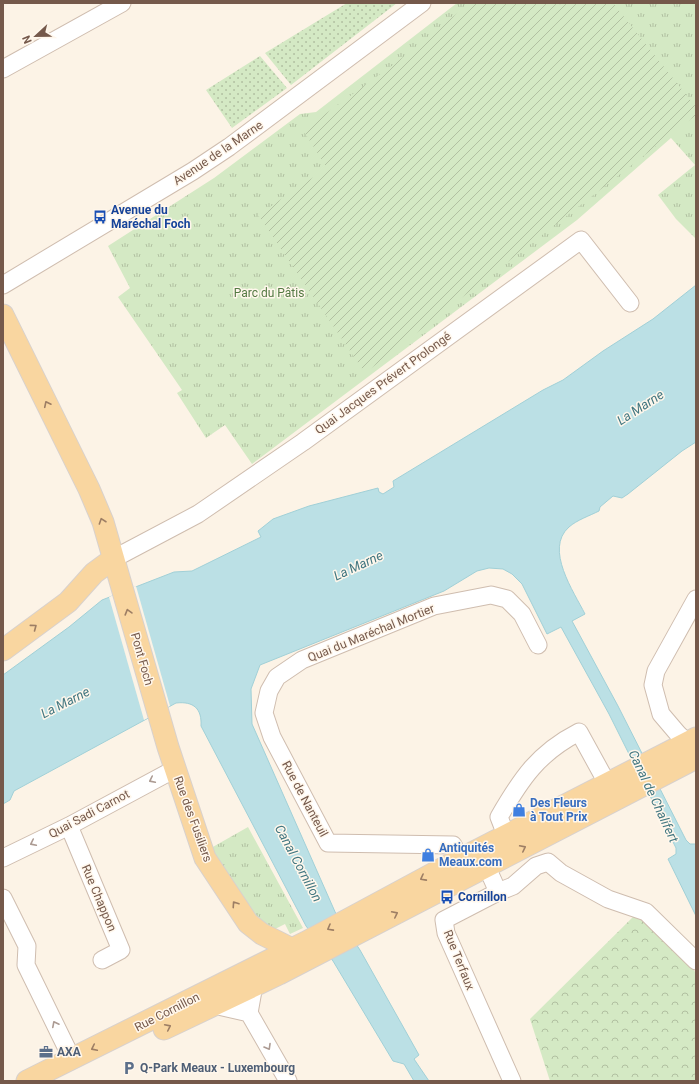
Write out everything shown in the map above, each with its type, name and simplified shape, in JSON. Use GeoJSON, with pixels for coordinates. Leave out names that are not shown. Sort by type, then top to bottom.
{"type":"FeatureCollection","features":[{"type":"Feature","properties":{"kind":"main road"},"geometry":{"type":"LineString","coordinates":[[3,314],[89,489],[102,522],[113,559],[94,573],[68,602],[3,650]]}},
{"type":"Feature","properties":{"kind":"main road","name":"Pont Foch"},"geometry":{"type":"LineString","coordinates":[[113,559],[165,739]]}},
{"type":"Feature","properties":{"kind":"main road","name":"Rue des Fusiliers"},"geometry":{"type":"LineString","coordinates":[[165,739],[205,858],[262,947],[261,964]]}},
{"type":"Feature","properties":{"kind":"main road"},"geometry":{"type":"LineString","coordinates":[[474,862],[506,835],[688,751]]}},
{"type":"Feature","properties":{"kind":"main road"},"geometry":{"type":"LineString","coordinates":[[304,949],[474,862],[618,784]]}},
{"type":"Feature","properties":{"kind":"main road","name":"Rue des Fusiliers"},"geometry":{"type":"LineString","coordinates":[[248,923],[262,934],[272,939],[304,949]]}},
{"type":"Feature","properties":{"kind":"main road","name":"Rue Cornillon"},"geometry":{"type":"LineString","coordinates":[[27,1081],[261,964],[304,949]]}},
{"type":"Feature","properties":{"kind":"main road","name":"Rue Cornillon"},"geometry":{"type":"LineString","coordinates":[[59,1081],[254,985],[304,949]]}},
{"type":"Feature","properties":{"kind":"street"},"geometry":{"type":"LineString","coordinates":[[3,68],[122,3]]}},
{"type":"Feature","properties":{"kind":"street","name":"Avenue de la Marne"},"geometry":{"type":"LineString","coordinates":[[3,285],[193,172],[422,3]]}},
{"type":"Feature","properties":{"kind":"street","name":"Quai Jacques Prévert Prolongé"},"geometry":{"type":"LineString","coordinates":[[113,559],[198,514],[303,442],[581,240],[630,303]]}},
{"type":"Feature","properties":{"kind":"street","name":"Quai du Maréchal Mortier"},"geometry":{"type":"LineString","coordinates":[[272,737],[264,713],[269,691],[277,677],[302,660],[434,606],[491,595],[507,599],[522,614],[538,645]]}},
{"type":"Feature","properties":{"kind":"street"},"geometry":{"type":"LineString","coordinates":[[688,751],[661,714],[653,685],[656,671],[696,599]]}},
{"type":"Feature","properties":{"kind":"street"},"geometry":{"type":"LineString","coordinates":[[506,835],[499,817],[520,781],[561,741],[579,732],[618,784]]}},
{"type":"Feature","properties":{"kind":"street","name":"Rue de Nanteuil"},"geometry":{"type":"LineString","coordinates":[[272,737],[328,843],[453,845],[474,862]]}},
{"type":"Feature","properties":{"kind":"street","name":"Quai Sadi Carnot"},"geometry":{"type":"LineString","coordinates":[[3,858],[69,826],[175,769]]}},
{"type":"Feature","properties":{"kind":"street","name":"Rue Chappon"},"geometry":{"type":"LineString","coordinates":[[69,826],[121,950],[102,960]]}},
{"type":"Feature","properties":{"kind":"street"},"geometry":{"type":"LineString","coordinates":[[474,862],[498,892],[513,886],[536,866],[548,862],[560,873],[608,899],[646,912],[696,961]]}},
{"type":"Feature","properties":{"kind":"street","name":"Rue Terfaux"},"geometry":{"type":"LineString","coordinates":[[498,892],[444,920],[446,933],[512,1081]]}},
{"type":"Feature","properties":{"kind":"street"},"geometry":{"type":"LineString","coordinates":[[3,898],[28,946],[26,965],[72,1059]]}},
{"type":"Feature","properties":{"kind":"street"},"geometry":{"type":"LineString","coordinates":[[214,1005],[253,975],[261,964]]}},
{"type":"Feature","properties":{"kind":"street"},"geometry":{"type":"LineString","coordinates":[[254,985],[249,1013],[288,1081]]}},
{"type":"Feature","properties":{"kind":"street"},"geometry":{"type":"LineString","coordinates":[[214,1005],[249,1013]]}},
{"type":"Feature","properties":{"kind":"green space"},"geometry":{"type":"Polygon","coordinates":[[[347,3],[397,3],[291,85],[265,53],[347,3]]]}},
{"type":"Feature","properties":{"kind":"green space","name":"Parc du Pâtis"},"geometry":{"type":"Polygon","coordinates":[[[457,3],[696,3],[696,239],[676,219],[658,195],[695,165],[671,138],[577,220],[252,464],[225,425],[206,438],[177,393],[182,390],[118,297],[130,288],[108,246],[214,178],[300,114],[316,112],[457,3]]]}},
{"type":"Feature","properties":{"kind":"green space","name":"Parc du Pâtis"},"geometry":{"type":"Polygon","coordinates":[[[470,3],[559,3],[560,5],[562,3],[613,3],[696,107],[696,115],[365,373],[258,215],[327,168],[303,130],[397,62],[470,3]]]}},
{"type":"Feature","properties":{"kind":"green space"},"geometry":{"type":"Polygon","coordinates":[[[260,56],[287,88],[232,128],[206,90],[260,56]]]}},
{"type":"Feature","properties":{"kind":"green space"},"geometry":{"type":"Polygon","coordinates":[[[248,827],[303,928],[290,934],[285,924],[275,929],[258,919],[211,848],[248,827]]]}},
{"type":"Feature","properties":{"kind":"green space"},"geometry":{"type":"Polygon","coordinates":[[[636,914],[683,957],[696,973],[696,1081],[550,1081],[530,1019],[636,914]]]}},
{"type":"Feature","properties":{"kind":"water"},"geometry":{"type":"Polygon","coordinates":[[[696,285],[696,442],[682,451],[628,494],[622,498],[613,496],[600,507],[599,511],[579,520],[569,527],[562,536],[559,547],[560,558],[569,583],[585,614],[572,621],[618,706],[686,840],[690,844],[696,844],[696,916],[668,859],[676,854],[676,848],[609,714],[561,627],[547,634],[522,584],[512,574],[503,569],[489,568],[477,571],[444,591],[260,665],[251,689],[252,724],[336,914],[360,950],[419,1055],[414,1059],[429,1081],[414,1081],[404,1064],[393,1061],[333,961],[306,926],[201,726],[200,715],[196,707],[188,703],[176,703],[14,791],[10,800],[3,804],[3,675],[69,627],[102,600],[174,572],[192,571],[261,537],[258,531],[273,519],[309,506],[378,488],[379,492],[383,494],[394,487],[393,481],[543,390],[563,380],[603,351],[653,319],[696,285]]]}},
{"type":"Feature","properties":{"kind":"pier"},"geometry":{"type":"Polygon","coordinates":[[[136,586],[170,706],[144,720],[109,597],[136,586]]]}},
{"type":"Feature","properties":{"kind":"place","name":"Avenue du Maréchal Foch"},"geometry":{"type":"Point","coordinates":[100,217]}},
{"type":"Feature","properties":{"kind":"place","name":"Des Fleurs à Tout Prix"},"geometry":{"type":"Point","coordinates":[519,810]}},
{"type":"Feature","properties":{"kind":"place","name":"Antiquités Meaux.com"},"geometry":{"type":"Point","coordinates":[428,855]}},
{"type":"Feature","properties":{"kind":"place","name":"Cornillon"},"geometry":{"type":"Point","coordinates":[447,897]}},
{"type":"Feature","properties":{"kind":"place","name":"AXA"},"geometry":{"type":"Point","coordinates":[46,1052]}},
{"type":"Feature","properties":{"kind":"place","name":"Q-Park Meaux - Luxembourg"},"geometry":{"type":"Point","coordinates":[129,1068]}},
{"type":"Feature","properties":{"kind":"water label","name":"La Marne"},"geometry":{"type":"Point","coordinates":[640,407]}},
{"type":"Feature","properties":{"kind":"water label","name":"La Marne"},"geometry":{"type":"Point","coordinates":[358,565]}},
{"type":"Feature","properties":{"kind":"water label","name":"La Marne"},"geometry":{"type":"Point","coordinates":[65,702]}},
{"type":"Feature","properties":{"kind":"water label","name":"Canal de Chalifert"},"geometry":{"type":"Point","coordinates":[654,796]}},
{"type":"Feature","properties":{"kind":"water label","name":"Canal Cornillon"},"geometry":{"type":"Point","coordinates":[299,863]}}]}
